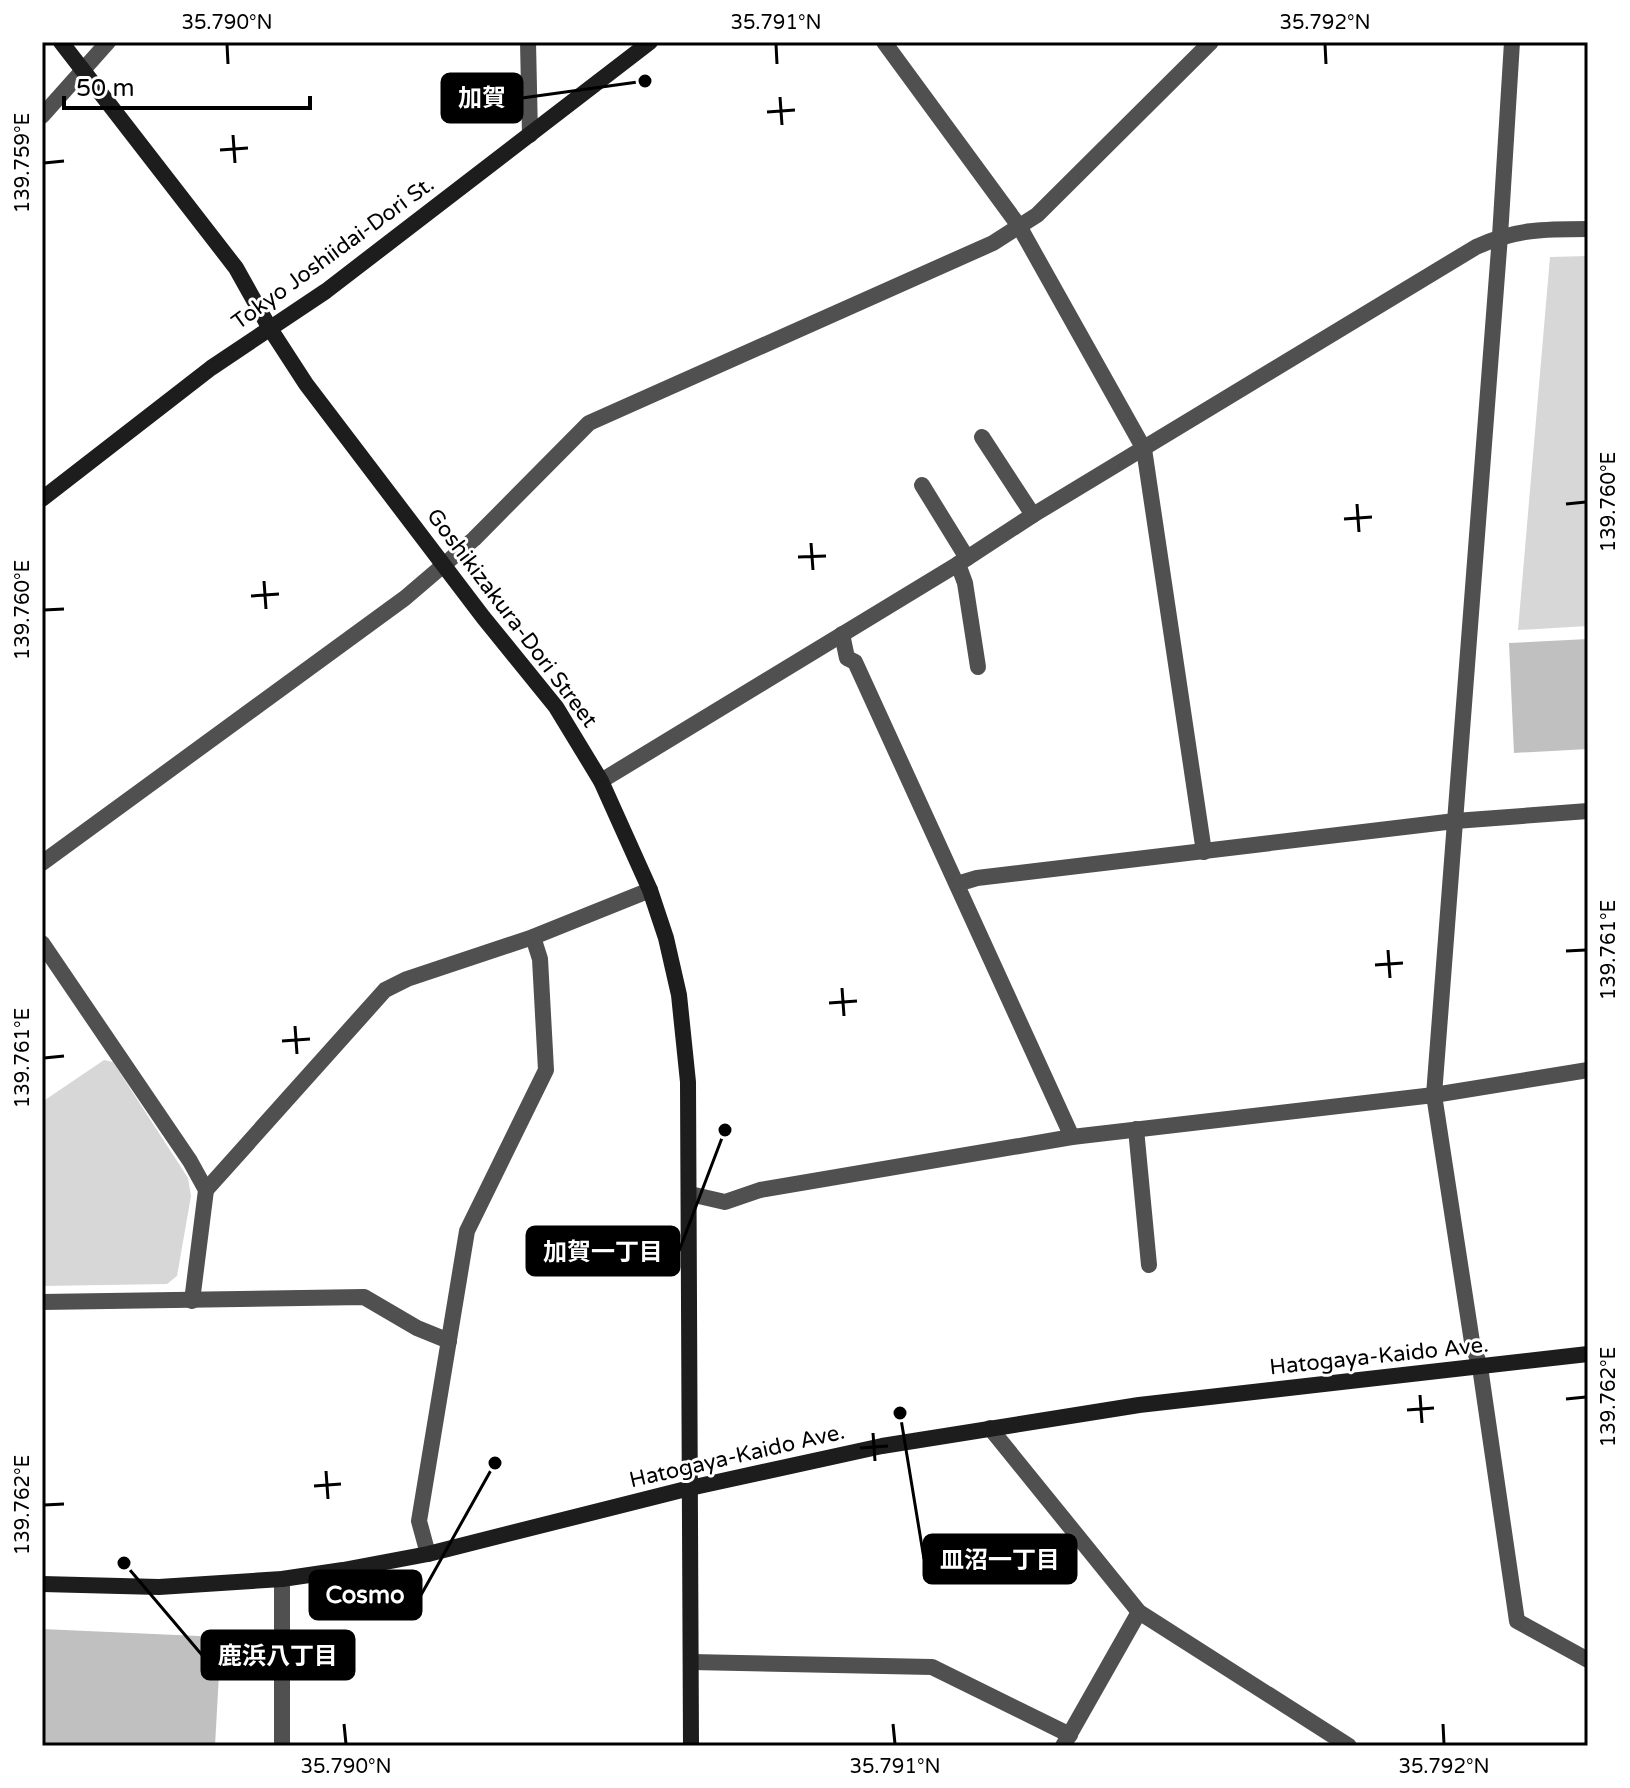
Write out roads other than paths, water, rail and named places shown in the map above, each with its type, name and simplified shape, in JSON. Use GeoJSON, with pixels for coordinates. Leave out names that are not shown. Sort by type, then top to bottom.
{"type":"FeatureCollection","features":[{"type":"Feature","properties":{"kind":"street","name":"Goshikizakura-Dori Street"},"geometry":{"type":"LineString","coordinates":[[61,42],[236,268],[306,384],[483,617],[556,707],[601,781],[650,890],[666,938],[679,995],[688,1082],[691,1746]]}},
{"type":"Feature","properties":{"kind":"street"},"geometry":{"type":"LineString","coordinates":[[42,116],[108,42]]}},
{"type":"Feature","properties":{"kind":"street"},"geometry":{"type":"LineString","coordinates":[[528,42],[530,135]]}},
{"type":"Feature","properties":{"kind":"street","name":"Tokyo Joshiidai-Dori St."},"geometry":{"type":"LineString","coordinates":[[42,499],[211,368],[326,291],[650,42]]}},
{"type":"Feature","properties":{"kind":"street"},"geometry":{"type":"LineString","coordinates":[[884,42],[1019,226],[1144,449],[1204,852]]}},
{"type":"Feature","properties":{"kind":"street"},"geometry":{"type":"LineString","coordinates":[[42,863],[405,598],[474,539],[589,423],[993,243],[1037,215],[1211,42]]}},
{"type":"Feature","properties":{"kind":"street"},"geometry":{"type":"LineString","coordinates":[[1512,42],[1434,1095],[1472,1342],[1480,1367],[1517,1621],[1588,1660]]}},
{"type":"Feature","properties":{"kind":"street"},"geometry":{"type":"LineString","coordinates":[[601,781],[1436,271],[1500,236],[1526,230],[1588,229]]}},
{"type":"Feature","properties":{"kind":"street"},"geometry":{"type":"LineString","coordinates":[[982,437],[1033,515]]}},
{"type":"Feature","properties":{"kind":"street"},"geometry":{"type":"LineString","coordinates":[[922,485],[962,561],[978,667]]}},
{"type":"Feature","properties":{"kind":"street"},"geometry":{"type":"LineString","coordinates":[[842,634],[847,658],[855,662],[1072,1137]]}},
{"type":"Feature","properties":{"kind":"street"},"geometry":{"type":"LineString","coordinates":[[957,884],[977,878],[1455,821],[1588,811]]}},
{"type":"Feature","properties":{"kind":"street"},"geometry":{"type":"LineString","coordinates":[[192,1301],[206,1190],[385,990],[407,979],[533,937],[650,890]]}},
{"type":"Feature","properties":{"kind":"street"},"geometry":{"type":"LineString","coordinates":[[428,1554],[419,1521],[467,1231],[546,1070],[540,959],[533,937]]}},
{"type":"Feature","properties":{"kind":"street"},"geometry":{"type":"LineString","coordinates":[[42,943],[190,1161],[206,1190]]}},
{"type":"Feature","properties":{"kind":"street"},"geometry":{"type":"LineString","coordinates":[[690,1194],[725,1202],[760,1190],[1072,1137],[1434,1095],[1588,1070]]}},
{"type":"Feature","properties":{"kind":"street"},"geometry":{"type":"LineString","coordinates":[[1136,1129],[1149,1265]]}},
{"type":"Feature","properties":{"kind":"street"},"geometry":{"type":"LineString","coordinates":[[42,1302],[364,1297],[417,1328],[449,1341]]}},
{"type":"Feature","properties":{"kind":"street","name":"Hatogaya-Kaido Ave."},"geometry":{"type":"LineString","coordinates":[[42,1584],[159,1587],[282,1579],[428,1554],[690,1488],[882,1446],[1139,1405],[1588,1354]]}},
{"type":"Feature","properties":{"kind":"street"},"geometry":{"type":"LineString","coordinates":[[990,1428],[1139,1612],[1339,1743]]}},
{"type":"Feature","properties":{"kind":"street"},"geometry":{"type":"LineString","coordinates":[[282,1579],[282,1746]]}},
{"type":"Feature","properties":{"kind":"street"},"geometry":{"type":"LineString","coordinates":[[691,1662],[932,1667],[1067,1740],[1139,1612]]}},
{"type":"Feature","properties":{"kind":"place","name":"加賀"},"geometry":{"type":"Point","coordinates":[645,81]}},
{"type":"Feature","properties":{"kind":"place","name":"加賀一丁目"},"geometry":{"type":"Point","coordinates":[725,1130]}},
{"type":"Feature","properties":{"kind":"place","name":"皿沼一丁目"},"geometry":{"type":"Point","coordinates":[900,1413]}},
{"type":"Feature","properties":{"kind":"place","name":"Cosmo"},"geometry":{"type":"Point","coordinates":[495,1463]}},
{"type":"Feature","properties":{"kind":"place","name":"鹿浜八丁目"},"geometry":{"type":"Point","coordinates":[124,1563]}}]}
